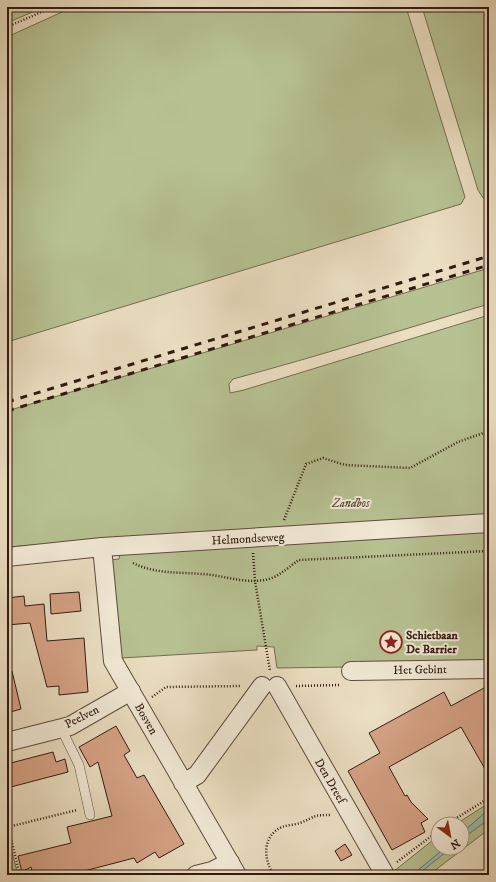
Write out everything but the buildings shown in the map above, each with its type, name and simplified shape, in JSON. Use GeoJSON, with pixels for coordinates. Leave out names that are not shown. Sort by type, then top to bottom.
{"type":"FeatureCollection","features":[{"type":"Feature","properties":{"kind":"street","name":"Helmondseweg"},"geometry":{"type":"LineString","coordinates":[[7,557],[102,547],[275,538],[489,523]]}},
{"type":"Feature","properties":{"kind":"street","name":"Bosven"},"geometry":{"type":"LineString","coordinates":[[102,547],[113,661],[234,868]]}},
{"type":"Feature","properties":{"kind":"street","name":"Het Gebint"},"geometry":{"type":"LineString","coordinates":[[351,671],[489,669]]}},
{"type":"Feature","properties":{"kind":"street"},"geometry":{"type":"LineString","coordinates":[[183,783],[197,775],[270,681]]}},
{"type":"Feature","properties":{"kind":"street","name":"Den Dreef"},"geometry":{"type":"LineString","coordinates":[[270,681],[384,874]]}},
{"type":"Feature","properties":{"kind":"street","name":"Peelven"},"geometry":{"type":"LineString","coordinates":[[7,742],[70,726],[131,691]]}},
{"type":"Feature","properties":{"kind":"street"},"geometry":{"type":"LineString","coordinates":[[196,875],[214,870],[234,868]]}},
{"type":"Feature","properties":{"kind":"lane"},"geometry":{"type":"LineString","coordinates":[[61,728],[79,765],[89,811]]}},
{"type":"Feature","properties":{"kind":"path"},"geometry":{"type":"LineString","coordinates":[[7,27],[53,7]]}},
{"type":"Feature","properties":{"kind":"path"},"geometry":{"type":"LineString","coordinates":[[275,538],[294,498],[306,464],[323,458],[345,465],[410,468],[458,442],[489,431]]}},
{"type":"Feature","properties":{"kind":"path"},"geometry":{"type":"LineString","coordinates":[[251,539],[255,582],[270,681]]}},
{"type":"Feature","properties":{"kind":"path"},"geometry":{"type":"LineString","coordinates":[[130,561],[144,568],[172,573],[202,574],[255,582],[274,578],[299,560],[489,551]]}},
{"type":"Feature","properties":{"kind":"path"},"geometry":{"type":"LineString","coordinates":[[460,816],[489,798]]}},
{"type":"Feature","properties":{"kind":"path"},"geometry":{"type":"LineString","coordinates":[[20,875],[7,825],[89,811]]}},
{"type":"Feature","properties":{"kind":"path"},"geometry":{"type":"LineString","coordinates":[[274,875],[267,861],[266,847],[269,838],[274,832],[282,827],[300,823],[319,814],[338,815],[348,811]]}},
{"type":"Feature","properties":{"kind":"path"},"geometry":{"type":"LineString","coordinates":[[384,874],[397,862],[430,837]]}},
{"type":"Feature","properties":{"kind":"green space"},"geometry":{"type":"Polygon","coordinates":[[[7,7],[44,7],[7,23],[7,7]]]}},
{"type":"Feature","properties":{"kind":"green space"},"geometry":{"type":"Polygon","coordinates":[[[73,7],[406,7],[465,197],[461,204],[7,342],[7,37],[73,7]]]}},
{"type":"Feature","properties":{"kind":"green space"},"geometry":{"type":"Polygon","coordinates":[[[422,7],[489,7],[489,197],[483,198],[478,190],[422,7]]]}},
{"type":"Feature","properties":{"kind":"green space","name":"Zandbos"},"geometry":{"type":"Polygon","coordinates":[[[489,268],[489,304],[233,379],[229,384],[230,393],[244,390],[489,315],[489,665],[277,668],[274,647],[257,646],[257,650],[121,658],[110,560],[119,559],[123,539],[7,547],[7,411],[489,268]]]}},
{"type":"Feature","properties":{"kind":"green space"},"geometry":{"type":"Polygon","coordinates":[[[489,803],[489,809],[470,826],[470,816],[469,816],[489,803]]]}},
{"type":"Feature","properties":{"kind":"green space"},"geometry":{"type":"Polygon","coordinates":[[[489,819],[489,829],[470,844],[470,833],[489,819]]]}},
{"type":"Feature","properties":{"kind":"green space"},"geometry":{"type":"Polygon","coordinates":[[[7,833],[18,875],[7,875],[7,833]]]}},
{"type":"Feature","properties":{"kind":"green space"},"geometry":{"type":"Polygon","coordinates":[[[430,842],[430,856],[435,856],[412,875],[389,875],[430,842]]]}},
{"type":"Feature","properties":{"kind":"green space"},"geometry":{"type":"Polygon","coordinates":[[[441,856],[454,856],[429,875],[417,875],[441,856]]]}},
{"type":"Feature","properties":{"kind":"water"},"geometry":{"type":"Polygon","coordinates":[[[489,809],[489,819],[470,833],[470,826],[489,809]]]}},
{"type":"Feature","properties":{"kind":"water"},"geometry":{"type":"Polygon","coordinates":[[[435,856],[441,856],[417,875],[412,875],[435,856]]]}},
{"type":"Feature","properties":{"kind":"railway"},"geometry":{"type":"LineString","coordinates":[[7,402],[489,256]]}},
{"type":"Feature","properties":{"kind":"railway"},"geometry":{"type":"LineString","coordinates":[[7,411],[489,265]]}},
{"type":"Feature","properties":{"kind":"place","name":"Schietbaan De Barrier"},"geometry":{"type":"Point","coordinates":[391,642]}}]}
